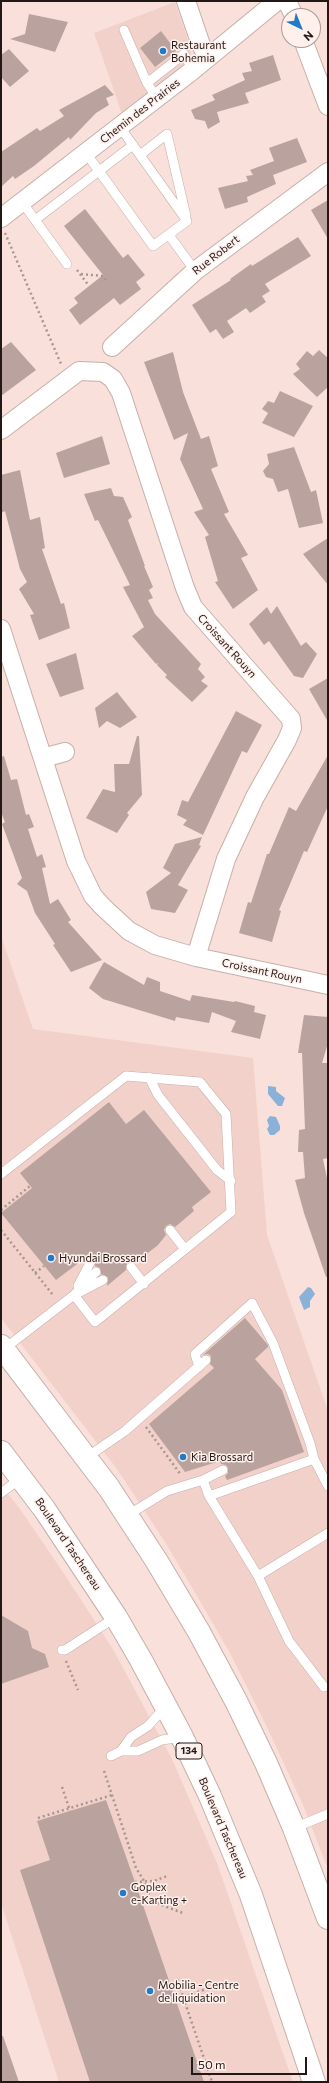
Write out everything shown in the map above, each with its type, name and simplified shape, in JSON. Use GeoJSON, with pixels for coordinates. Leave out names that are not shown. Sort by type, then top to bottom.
{"type":"FeatureCollection","features":[{"type":"Feature","properties":{"kind":"main road"},"geometry":{"type":"LineString","coordinates":[[2,1348],[87,1458],[128,1515],[188,1613],[221,1672],[258,1744],[294,1828],[328,1918]]}},
{"type":"Feature","properties":{"kind":"main road","name":"Boulevard Taschereau"},"geometry":{"type":"LineString","coordinates":[[1,1452],[70,1546],[116,1617],[182,1737],[210,1796],[251,1895],[314,2082]]}},
{"type":"Feature","properties":{"kind":"street"},"geometry":{"type":"LineString","coordinates":[[186,1],[201,45],[208,58]]}},
{"type":"Feature","properties":{"kind":"street","name":"Chemin des Prairies"},"geometry":{"type":"LineString","coordinates":[[3,225],[22,202],[193,70],[277,1]]}},
{"type":"Feature","properties":{"kind":"street"},"geometry":{"type":"LineString","coordinates":[[306,48],[328,106]]}},
{"type":"Feature","properties":{"kind":"street","name":"Rue Robert"},"geometry":{"type":"LineString","coordinates":[[112,347],[195,270],[328,172]]}},
{"type":"Feature","properties":{"kind":"street","name":"Croissant Rouyn"},"geometry":{"type":"LineString","coordinates":[[1,430],[74,373],[83,370],[92,370],[103,372],[110,376],[117,384],[185,588],[193,607],[291,719],[292,728],[287,740],[254,797],[229,853],[196,956]]}},
{"type":"Feature","properties":{"kind":"street","name":"Croissant Rouyn"},"geometry":{"type":"LineString","coordinates":[[1,629],[76,860],[93,896],[116,920],[143,940],[170,950],[328,985]]}},
{"type":"Feature","properties":{"kind":"street"},"geometry":{"type":"LineString","coordinates":[[43,758],[64,752]]}},
{"type":"Feature","properties":{"kind":"lane"},"geometry":{"type":"LineString","coordinates":[[124,30],[147,83],[157,98]]}},
{"type":"Feature","properties":{"kind":"lane"},"geometry":{"type":"LineString","coordinates":[[147,83],[184,54],[193,70]]}},
{"type":"Feature","properties":{"kind":"lane"},"geometry":{"type":"LineString","coordinates":[[120,127],[187,221]]}},
{"type":"Feature","properties":{"kind":"lane"},"geometry":{"type":"LineString","coordinates":[[140,155],[167,134],[187,221]]}},
{"type":"Feature","properties":{"kind":"lane"},"geometry":{"type":"LineString","coordinates":[[35,220],[133,145]]}},
{"type":"Feature","properties":{"kind":"lane"},"geometry":{"type":"LineString","coordinates":[[86,153],[153,246],[187,221]]}},
{"type":"Feature","properties":{"kind":"lane"},"geometry":{"type":"LineString","coordinates":[[22,202],[71,266]]}},
{"type":"Feature","properties":{"kind":"lane"},"geometry":{"type":"LineString","coordinates":[[169,235],[195,270]]}},
{"type":"Feature","properties":{"kind":"lane"},"geometry":{"type":"LineString","coordinates":[[1,1174],[126,1076],[200,1082],[226,1114],[231,1212],[184,1248],[172,1262],[95,1322],[74,1295]]}},
{"type":"Feature","properties":{"kind":"lane"},"geometry":{"type":"LineString","coordinates":[[149,1077],[158,1096],[217,1170],[230,1181]]}},
{"type":"Feature","properties":{"kind":"lane"},"geometry":{"type":"LineString","coordinates":[[170,1230],[184,1248]]}},
{"type":"Feature","properties":{"kind":"lane"},"geometry":{"type":"LineString","coordinates":[[74,1295],[90,1263]]}},
{"type":"Feature","properties":{"kind":"lane"},"geometry":{"type":"LineString","coordinates":[[131,1267],[144,1284]]}},
{"type":"Feature","properties":{"kind":"lane"},"geometry":{"type":"LineString","coordinates":[[74,1295],[96,1272]]}},
{"type":"Feature","properties":{"kind":"lane"},"geometry":{"type":"LineString","coordinates":[[2,1348],[74,1295],[103,1280]]}},
{"type":"Feature","properties":{"kind":"lane"},"geometry":{"type":"LineString","coordinates":[[199,1367],[194,1354],[252,1303],[273,1343],[310,1443],[314,1459],[328,1486]]}},
{"type":"Feature","properties":{"kind":"lane"},"geometry":{"type":"LineString","coordinates":[[87,1458],[125,1431],[206,1360]]}},
{"type":"Feature","properties":{"kind":"lane"},"geometry":{"type":"LineString","coordinates":[[209,1496],[314,1459]]}},
{"type":"Feature","properties":{"kind":"lane"},"geometry":{"type":"LineString","coordinates":[[128,1515],[167,1491],[203,1480],[223,1470]]}},
{"type":"Feature","properties":{"kind":"lane"},"geometry":{"type":"LineString","coordinates":[[1,1493],[21,1478]]}},
{"type":"Feature","properties":{"kind":"lane"},"geometry":{"type":"LineString","coordinates":[[203,1480],[209,1496],[258,1576],[289,1641],[324,1687]]}},
{"type":"Feature","properties":{"kind":"lane"},"geometry":{"type":"LineString","coordinates":[[258,1576],[328,1533]]}},
{"type":"Feature","properties":{"kind":"lane"},"geometry":{"type":"LineString","coordinates":[[62,1650],[65,1650],[116,1617]]}},
{"type":"Feature","properties":{"kind":"lane"},"geometry":{"type":"LineString","coordinates":[[121,1751],[131,1737],[148,1726],[166,1706]]}},
{"type":"Feature","properties":{"kind":"lane"},"geometry":{"type":"LineString","coordinates":[[111,1756],[121,1751],[138,1751],[162,1740],[182,1737]]}},
{"type":"Feature","properties":{"kind":"lane"},"geometry":{"type":"LineString","coordinates":[[294,1828],[328,1814]]}},
{"type":"Feature","properties":{"kind":"path"},"geometry":{"type":"LineString","coordinates":[[3,225],[63,367]]}},
{"type":"Feature","properties":{"kind":"path"},"geometry":{"type":"LineString","coordinates":[[71,266],[80,274],[89,286]]}},
{"type":"Feature","properties":{"kind":"path"},"geometry":{"type":"LineString","coordinates":[[80,274],[103,276],[107,282]]}},
{"type":"Feature","properties":{"kind":"path"},"geometry":{"type":"LineString","coordinates":[[1,1210],[30,1186]]}},
{"type":"Feature","properties":{"kind":"path"},"geometry":{"type":"LineString","coordinates":[[1,1230],[54,1296]]}},
{"type":"Feature","properties":{"kind":"path"},"geometry":{"type":"LineString","coordinates":[[35,1273],[44,1266]]}},
{"type":"Feature","properties":{"kind":"path"},"geometry":{"type":"LineString","coordinates":[[145,1425],[182,1476]]}},
{"type":"Feature","properties":{"kind":"path"},"geometry":{"type":"LineString","coordinates":[[62,1650],[78,1690]]}},
{"type":"Feature","properties":{"kind":"path"},"geometry":{"type":"LineString","coordinates":[[104,1771],[136,1868],[144,1881],[151,1901],[183,1913]]}},
{"type":"Feature","properties":{"kind":"path"},"geometry":{"type":"LineString","coordinates":[[62,1787],[70,1810]]}},
{"type":"Feature","properties":{"kind":"path"},"geometry":{"type":"LineString","coordinates":[[38,1818],[70,1810],[112,1795]]}},
{"type":"Feature","properties":{"kind":"path"},"geometry":{"type":"LineString","coordinates":[[135,1882],[154,1881],[167,1876]]}},
{"type":"Feature","properties":{"kind":"path"},"geometry":{"type":"LineString","coordinates":[[177,1979],[212,2082]]}},
{"type":"Feature","properties":{"kind":"path"},"geometry":{"type":"LineString","coordinates":[[183,1997],[209,1988]]}},
{"type":"Feature","properties":{"kind":"shaded area"},"geometry":{"type":"Polygon","coordinates":[[[175,2],[189,43],[191,54],[189,61],[122,114],[94,33],[175,2]]]}},
{"type":"Feature","properties":{"kind":"shaded area"},"geometry":{"type":"Polygon","coordinates":[[[1,936],[33,1029],[253,1058],[267,1235],[328,1411],[328,1869],[303,1805],[267,1727],[230,1653],[193,1589],[165,1542],[117,1469],[1,1318],[1,936]]]}},
{"type":"Feature","properties":{"kind":"shaded area"},"geometry":{"type":"Polygon","coordinates":[[[1,1485],[20,1509],[65,1575],[114,1651],[172,1759],[217,1863],[293,2082],[59,2082],[1,1903],[1,1485]]]}},
{"type":"Feature","properties":{"kind":"water"},"geometry":{"type":"Polygon","coordinates":[[[268,1086],[276,1087],[276,1091],[285,1098],[282,1106],[278,1106],[268,1094],[268,1086]]]}},
{"type":"Feature","properties":{"kind":"water"},"geometry":{"type":"Polygon","coordinates":[[[270,1116],[276,1117],[280,1126],[280,1130],[274,1135],[270,1135],[267,1129],[269,1126],[267,1120],[270,1116]]]}},
{"type":"Feature","properties":{"kind":"water"},"geometry":{"type":"Polygon","coordinates":[[[308,1287],[311,1288],[315,1294],[310,1301],[310,1307],[304,1310],[299,1297],[308,1287]]]}},
{"type":"Feature","properties":{"kind":"building"},"geometry":{"type":"Polygon","coordinates":[[[29,14],[68,22],[55,52],[10,39],[25,34],[29,14]]]}},
{"type":"Feature","properties":{"kind":"building"},"geometry":{"type":"Polygon","coordinates":[[[161,31],[176,51],[155,67],[140,48],[161,31]]]}},
{"type":"Feature","properties":{"kind":"building"},"geometry":{"type":"Polygon","coordinates":[[[9,49],[29,71],[10,87],[1,77],[1,55],[9,49]]]}},
{"type":"Feature","properties":{"kind":"building"},"geometry":{"type":"Polygon","coordinates":[[[273,55],[281,80],[245,93],[249,103],[217,112],[220,122],[208,129],[205,121],[195,119],[191,110],[215,100],[212,95],[245,80],[242,73],[252,71],[249,63],[273,55]]]}},
{"type":"Feature","properties":{"kind":"building"},"geometry":{"type":"Polygon","coordinates":[[[105,85],[114,95],[106,98],[109,105],[96,113],[70,140],[69,137],[34,166],[15,179],[13,176],[1,187],[1,152],[37,128],[40,131],[64,116],[59,110],[105,85]]]}},
{"type":"Feature","properties":{"kind":"building"},"geometry":{"type":"Polygon","coordinates":[[[297,138],[307,162],[273,175],[276,184],[247,197],[248,202],[225,209],[218,188],[248,181],[246,176],[253,175],[250,170],[274,161],[269,148],[297,138]]]}},
{"type":"Feature","properties":{"kind":"building"},"geometry":{"type":"Polygon","coordinates":[[[328,200],[328,239],[311,210],[328,200]]]}},
{"type":"Feature","properties":{"kind":"building"},"geometry":{"type":"Polygon","coordinates":[[[85,209],[123,258],[128,254],[145,275],[136,282],[141,289],[120,305],[114,298],[80,325],[69,310],[78,303],[74,298],[103,275],[64,226],[85,209]]]}},
{"type":"Feature","properties":{"kind":"building"},"geometry":{"type":"Polygon","coordinates":[[[298,237],[311,256],[265,284],[270,291],[262,296],[266,302],[250,313],[246,308],[227,321],[234,332],[223,339],[216,329],[210,333],[192,305],[231,280],[230,279],[251,264],[252,266],[298,237]]]}},
{"type":"Feature","properties":{"kind":"building"},"geometry":{"type":"Polygon","coordinates":[[[11,342],[36,370],[1,396],[1,349],[11,342]]]}},
{"type":"Feature","properties":{"kind":"building"},"geometry":{"type":"Polygon","coordinates":[[[319,350],[328,358],[328,387],[317,397],[293,374],[300,369],[296,364],[307,351],[313,356],[319,350]]]}},
{"type":"Feature","properties":{"kind":"building"},"geometry":{"type":"Polygon","coordinates":[[[173,352],[183,392],[201,439],[209,436],[218,466],[211,469],[229,512],[224,514],[248,555],[241,558],[258,590],[233,609],[215,582],[218,581],[205,537],[209,535],[194,512],[203,509],[180,459],[188,433],[174,440],[144,362],[173,352]]]}},
{"type":"Feature","properties":{"kind":"building"},"geometry":{"type":"Polygon","coordinates":[[[280,391],[313,406],[294,437],[262,423],[268,413],[262,409],[268,401],[274,403],[280,391]]]}},
{"type":"Feature","properties":{"kind":"building"},"geometry":{"type":"Polygon","coordinates":[[[102,436],[110,464],[64,478],[56,453],[102,436]]]}},
{"type":"Feature","properties":{"kind":"building"},"geometry":{"type":"Polygon","coordinates":[[[294,447],[311,492],[316,490],[323,523],[299,528],[288,489],[278,492],[273,479],[266,477],[263,471],[269,464],[267,454],[294,447]]]}},
{"type":"Feature","properties":{"kind":"building"},"geometry":{"type":"Polygon","coordinates":[[[20,470],[30,520],[40,517],[45,548],[42,549],[61,604],[64,603],[70,628],[39,640],[30,615],[34,614],[19,589],[27,582],[20,569],[5,511],[1,513],[1,475],[20,470]]]}},
{"type":"Feature","properties":{"kind":"building"},"geometry":{"type":"Polygon","coordinates":[[[111,488],[114,496],[123,497],[132,517],[128,520],[153,587],[149,590],[153,598],[148,600],[155,614],[201,664],[198,669],[205,677],[201,681],[208,686],[192,702],[165,677],[167,675],[157,665],[158,663],[156,664],[132,636],[144,627],[123,587],[130,585],[98,520],[95,521],[84,494],[111,488]]]}},
{"type":"Feature","properties":{"kind":"building"},"geometry":{"type":"Polygon","coordinates":[[[328,538],[328,585],[303,554],[328,538]]]}},
{"type":"Feature","properties":{"kind":"building"},"geometry":{"type":"Polygon","coordinates":[[[277,606],[301,646],[306,642],[317,654],[303,678],[294,676],[269,641],[264,645],[249,624],[267,607],[271,614],[277,606]]]}},
{"type":"Feature","properties":{"kind":"building"},"geometry":{"type":"Polygon","coordinates":[[[76,653],[84,689],[60,697],[46,664],[76,653]]]}},
{"type":"Feature","properties":{"kind":"building"},"geometry":{"type":"Polygon","coordinates":[[[328,678],[328,722],[309,689],[328,678]]]}},
{"type":"Feature","properties":{"kind":"building"},"geometry":{"type":"Polygon","coordinates":[[[117,692],[137,717],[120,728],[107,721],[99,728],[95,708],[117,692]]]}},
{"type":"Feature","properties":{"kind":"building"},"geometry":{"type":"Polygon","coordinates":[[[236,711],[262,725],[247,753],[242,751],[203,835],[183,825],[187,820],[177,815],[182,800],[188,802],[236,711]]]}},
{"type":"Feature","properties":{"kind":"building"},"geometry":{"type":"Polygon","coordinates":[[[137,736],[139,736],[142,795],[127,813],[129,815],[117,833],[86,818],[103,789],[115,792],[114,764],[129,764],[137,736]]]}},
{"type":"Feature","properties":{"kind":"building"},"geometry":{"type":"Polygon","coordinates":[[[328,755],[328,806],[307,852],[304,851],[279,910],[281,911],[272,942],[239,933],[248,902],[251,903],[267,854],[269,854],[289,807],[296,811],[328,755]]]}},
{"type":"Feature","properties":{"kind":"building"},"geometry":{"type":"Polygon","coordinates":[[[4,756],[11,780],[17,779],[26,815],[29,814],[34,827],[28,829],[37,857],[42,854],[46,867],[42,868],[50,904],[58,899],[71,920],[68,922],[102,960],[71,972],[53,945],[55,944],[35,913],[27,891],[17,884],[22,878],[2,824],[5,822],[1,812],[1,757],[4,756]]]}},
{"type":"Feature","properties":{"kind":"building"},"geometry":{"type":"Polygon","coordinates":[[[202,837],[199,845],[201,846],[178,885],[188,890],[175,913],[151,909],[146,892],[171,873],[163,868],[175,844],[202,837]]]}},
{"type":"Feature","properties":{"kind":"building"},"geometry":{"type":"Polygon","coordinates":[[[104,962],[144,985],[147,977],[160,982],[160,991],[190,1001],[192,995],[235,1001],[255,1006],[254,1012],[266,1015],[260,1039],[231,1032],[236,1021],[212,1012],[209,1023],[176,1017],[175,1021],[103,999],[89,988],[104,962]]]}},
{"type":"Feature","properties":{"kind":"building"},"geometry":{"type":"Polygon","coordinates":[[[304,1015],[328,1017],[328,1043],[322,1063],[328,1063],[328,1158],[323,1159],[328,1183],[328,1277],[326,1277],[304,1213],[295,1180],[305,1178],[303,1152],[298,1152],[299,1130],[305,1129],[302,1053],[298,1053],[304,1015]]]}},
{"type":"Feature","properties":{"kind":"building"},"geometry":{"type":"Polygon","coordinates":[[[109,1102],[126,1124],[144,1110],[211,1192],[192,1207],[194,1211],[175,1227],[170,1224],[166,1226],[164,1230],[166,1235],[158,1245],[135,1263],[131,1261],[127,1263],[126,1270],[107,1286],[108,1277],[101,1274],[100,1268],[95,1266],[95,1260],[90,1257],[85,1258],[56,1280],[1,1213],[32,1188],[20,1173],[109,1102]]]}},
{"type":"Feature","properties":{"kind":"building"},"geometry":{"type":"Polygon","coordinates":[[[245,1318],[268,1345],[268,1347],[255,1359],[282,1390],[304,1452],[227,1480],[225,1476],[228,1473],[228,1468],[226,1465],[221,1464],[220,1461],[185,1472],[149,1424],[214,1368],[210,1364],[211,1356],[208,1354],[203,1355],[245,1318]]]}},
{"type":"Feature","properties":{"kind":"building"},"geometry":{"type":"Polygon","coordinates":[[[1,1615],[28,1631],[32,1648],[45,1654],[49,1667],[1,1684],[1,1615]]]}},
{"type":"Feature","properties":{"kind":"building"},"geometry":{"type":"Polygon","coordinates":[[[106,1800],[204,2082],[90,2082],[20,1870],[50,1860],[37,1821],[106,1800]]]}},
{"type":"Feature","properties":{"kind":"building"},"geometry":{"type":"Polygon","coordinates":[[[1,2036],[3,2036],[19,2082],[1,2082],[1,2036]]]}},
{"type":"Feature","properties":{"kind":"place","name":"Restaurant Bohemia"},"geometry":{"type":"Point","coordinates":[163,51]}},
{"type":"Feature","properties":{"kind":"place","name":"Hyundai Brossard"},"geometry":{"type":"Point","coordinates":[51,1258]}},
{"type":"Feature","properties":{"kind":"place","name":"Kia Brossard"},"geometry":{"type":"Point","coordinates":[183,1457]}},
{"type":"Feature","properties":{"kind":"place","name":"Goplex e-Karting +"},"geometry":{"type":"Point","coordinates":[123,1893]}},
{"type":"Feature","properties":{"kind":"place","name":"Mobilia - Centre de liquidation"},"geometry":{"type":"Point","coordinates":[150,1991]}}]}
